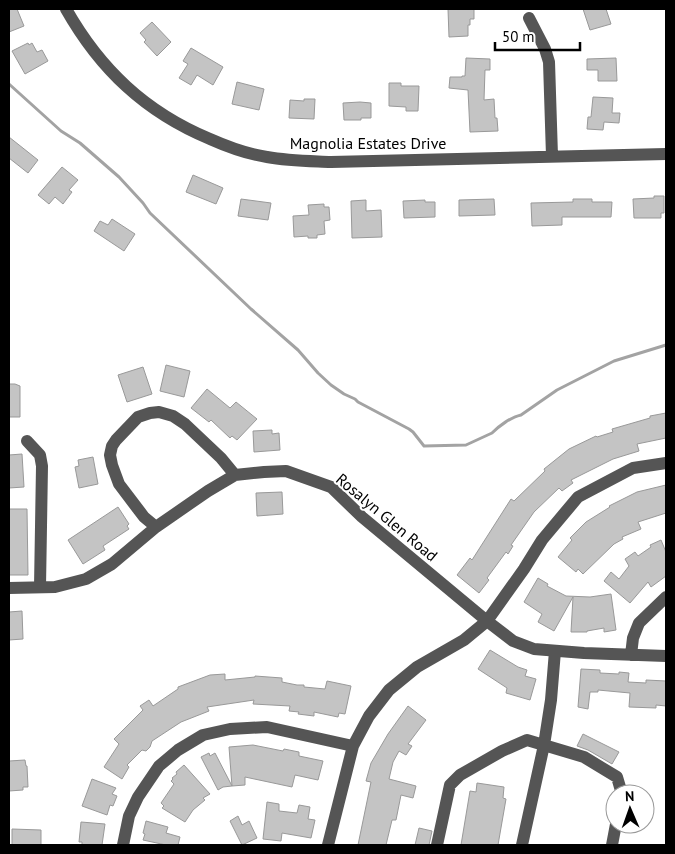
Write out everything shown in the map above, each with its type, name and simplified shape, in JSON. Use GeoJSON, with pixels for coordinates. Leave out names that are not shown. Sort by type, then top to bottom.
{"type":"FeatureCollection","features":[{"type":"Feature","properties":{"kind":"street","name":"Magnolia Estates Drive"},"geometry":{"type":"LineString","coordinates":[[66,9],[78,29],[110,71],[151,106],[190,130],[233,149],[266,157],[332,162],[666,154]]}},
{"type":"Feature","properties":{"kind":"street"},"geometry":{"type":"LineString","coordinates":[[529,18],[546,49],[549,62],[552,156]]}},
{"type":"Feature","properties":{"kind":"street"},"geometry":{"type":"LineString","coordinates":[[156,527],[144,517],[119,484],[110,455],[116,440],[138,417],[159,412],[173,416],[185,424],[221,458],[235,475]]}},
{"type":"Feature","properties":{"kind":"street"},"geometry":{"type":"LineString","coordinates":[[27,441],[40,454],[42,466],[40,588]]}},
{"type":"Feature","properties":{"kind":"street"},"geometry":{"type":"LineString","coordinates":[[328,845],[353,746],[369,716],[390,690],[417,667],[464,640],[487,621],[542,540],[578,498],[633,468],[666,463]]}},
{"type":"Feature","properties":{"kind":"street","name":"Rosalyn Glen Road"},"geometry":{"type":"LineString","coordinates":[[9,588],[55,587],[86,579],[112,564],[156,527],[235,475],[286,471],[331,487],[362,517],[513,641],[534,649],[666,656]]}},
{"type":"Feature","properties":{"kind":"street"},"geometry":{"type":"LineString","coordinates":[[631,655],[633,638],[639,623],[666,597]]}},
{"type":"Feature","properties":{"kind":"street"},"geometry":{"type":"LineString","coordinates":[[522,845],[544,745],[551,700],[555,650]]}},
{"type":"Feature","properties":{"kind":"street"},"geometry":{"type":"LineString","coordinates":[[123,845],[129,816],[138,797],[159,766],[178,750],[203,735],[230,729],[267,727],[353,746]]}},
{"type":"Feature","properties":{"kind":"street"},"geometry":{"type":"LineString","coordinates":[[437,845],[450,785],[460,775],[502,750],[527,740],[584,757],[617,777],[619,784]]}},
{"type":"Feature","properties":{"kind":"building"},"geometry":{"type":"Polygon","coordinates":[[[9,9],[17,9],[24,26],[9,32],[9,9]]]}},
{"type":"Feature","properties":{"kind":"building"},"geometry":{"type":"Polygon","coordinates":[[[448,9],[474,9],[474,19],[470,19],[470,25],[468,25],[468,36],[449,37],[448,9]]]}},
{"type":"Feature","properties":{"kind":"building"},"geometry":{"type":"Polygon","coordinates":[[[583,9],[606,9],[611,24],[590,30],[583,9]]]}},
{"type":"Feature","properties":{"kind":"building"},"geometry":{"type":"Polygon","coordinates":[[[152,22],[171,42],[157,56],[144,42],[146,40],[140,33],[152,22]]]}},
{"type":"Feature","properties":{"kind":"building"},"geometry":{"type":"Polygon","coordinates":[[[28,43],[29,45],[32,43],[37,52],[42,50],[48,61],[25,74],[12,51],[28,43]]]}},
{"type":"Feature","properties":{"kind":"building"},"geometry":{"type":"Polygon","coordinates":[[[191,48],[223,67],[213,85],[197,75],[191,85],[179,78],[188,64],[183,61],[191,48]]]}},
{"type":"Feature","properties":{"kind":"building"},"geometry":{"type":"Polygon","coordinates":[[[466,58],[490,59],[490,70],[485,70],[484,100],[494,99],[498,131],[470,132],[468,90],[449,88],[450,77],[465,76],[466,58]]]}},
{"type":"Feature","properties":{"kind":"building"},"geometry":{"type":"Polygon","coordinates":[[[616,58],[617,81],[598,81],[598,70],[587,70],[587,59],[616,58]]]}},
{"type":"Feature","properties":{"kind":"building"},"geometry":{"type":"Polygon","coordinates":[[[237,82],[264,89],[259,110],[232,104],[237,82]]]}},
{"type":"Feature","properties":{"kind":"building"},"geometry":{"type":"Polygon","coordinates":[[[389,83],[401,83],[401,86],[419,86],[418,111],[406,111],[406,107],[389,106],[389,83]]]}},
{"type":"Feature","properties":{"kind":"building"},"geometry":{"type":"Polygon","coordinates":[[[593,97],[613,98],[612,113],[620,113],[619,123],[604,122],[603,130],[587,129],[588,117],[591,117],[593,97]]]}},
{"type":"Feature","properties":{"kind":"building"},"geometry":{"type":"Polygon","coordinates":[[[304,99],[315,99],[314,119],[289,118],[290,100],[304,101],[304,99]]]}},
{"type":"Feature","properties":{"kind":"building"},"geometry":{"type":"Polygon","coordinates":[[[343,103],[371,103],[371,118],[344,120],[343,103]]]}},
{"type":"Feature","properties":{"kind":"building"},"geometry":{"type":"Polygon","coordinates":[[[9,137],[38,160],[28,173],[9,158],[9,137]]]}},
{"type":"Feature","properties":{"kind":"building"},"geometry":{"type":"Polygon","coordinates":[[[62,167],[78,180],[69,190],[72,192],[63,204],[55,197],[49,204],[38,195],[62,167]]]}},
{"type":"Feature","properties":{"kind":"building"},"geometry":{"type":"Polygon","coordinates":[[[193,175],[223,188],[216,204],[186,192],[193,175]]]}},
{"type":"Feature","properties":{"kind":"building"},"geometry":{"type":"Polygon","coordinates":[[[654,196],[664,196],[664,213],[661,213],[661,218],[634,218],[633,199],[654,198],[654,196]]]}},
{"type":"Feature","properties":{"kind":"building"},"geometry":{"type":"Polygon","coordinates":[[[241,199],[271,203],[268,220],[238,216],[241,199]]]}},
{"type":"Feature","properties":{"kind":"building"},"geometry":{"type":"Polygon","coordinates":[[[494,199],[495,215],[459,216],[459,200],[494,199]]]}},
{"type":"Feature","properties":{"kind":"building"},"geometry":{"type":"Polygon","coordinates":[[[573,199],[592,199],[592,202],[612,202],[611,217],[562,217],[562,225],[532,226],[531,203],[573,202],[573,199]]]}},
{"type":"Feature","properties":{"kind":"building"},"geometry":{"type":"Polygon","coordinates":[[[366,200],[366,211],[381,210],[382,237],[352,238],[351,201],[366,200]]]}},
{"type":"Feature","properties":{"kind":"building"},"geometry":{"type":"Polygon","coordinates":[[[425,200],[425,202],[435,202],[435,217],[404,218],[403,201],[425,200]]]}},
{"type":"Feature","properties":{"kind":"building"},"geometry":{"type":"Polygon","coordinates":[[[324,204],[324,207],[329,207],[330,220],[324,221],[325,234],[317,235],[317,238],[308,238],[308,236],[294,237],[293,216],[309,215],[308,205],[324,204]]]}},
{"type":"Feature","properties":{"kind":"building"},"geometry":{"type":"Polygon","coordinates":[[[112,219],[135,234],[124,251],[94,231],[100,221],[108,225],[112,219]]]}},
{"type":"Feature","properties":{"kind":"building"},"geometry":{"type":"Polygon","coordinates":[[[166,365],[190,371],[184,397],[160,391],[166,365]]]}},
{"type":"Feature","properties":{"kind":"building"},"geometry":{"type":"Polygon","coordinates":[[[143,367],[152,394],[127,402],[118,375],[143,367]]]}},
{"type":"Feature","properties":{"kind":"building"},"geometry":{"type":"Polygon","coordinates":[[[9,384],[20,386],[20,417],[9,417],[9,384]]]}},
{"type":"Feature","properties":{"kind":"building"},"geometry":{"type":"Polygon","coordinates":[[[207,389],[230,408],[236,402],[257,419],[237,440],[232,436],[230,438],[211,420],[209,422],[191,408],[207,389]]]}},
{"type":"Feature","properties":{"kind":"building"},"geometry":{"type":"Polygon","coordinates":[[[666,413],[666,438],[637,444],[639,451],[613,459],[571,480],[573,483],[562,491],[559,488],[534,512],[511,545],[513,546],[508,554],[506,552],[487,578],[489,580],[479,593],[457,575],[470,558],[472,560],[511,499],[514,501],[545,471],[544,469],[569,449],[596,436],[613,432],[612,429],[650,418],[650,416],[666,413]]]}},
{"type":"Feature","properties":{"kind":"building"},"geometry":{"type":"Polygon","coordinates":[[[272,430],[272,434],[279,433],[280,450],[254,452],[253,431],[272,430]]]}},
{"type":"Feature","properties":{"kind":"building"},"geometry":{"type":"Polygon","coordinates":[[[22,454],[24,487],[9,488],[9,455],[22,454]]]}},
{"type":"Feature","properties":{"kind":"building"},"geometry":{"type":"Polygon","coordinates":[[[93,457],[98,484],[79,488],[75,467],[79,466],[78,460],[93,457]]]}},
{"type":"Feature","properties":{"kind":"building"},"geometry":{"type":"Polygon","coordinates":[[[666,485],[666,513],[638,522],[641,529],[622,537],[623,539],[614,544],[583,574],[578,569],[576,572],[558,557],[572,540],[570,538],[586,522],[609,506],[637,492],[666,485]]]}},
{"type":"Feature","properties":{"kind":"building"},"geometry":{"type":"Polygon","coordinates":[[[282,492],[283,514],[257,516],[256,493],[282,492]]]}},
{"type":"Feature","properties":{"kind":"building"},"geometry":{"type":"Polygon","coordinates":[[[118,507],[129,524],[127,526],[129,529],[103,546],[105,550],[83,564],[68,540],[118,507]]]}},
{"type":"Feature","properties":{"kind":"building"},"geometry":{"type":"Polygon","coordinates":[[[9,509],[27,509],[28,575],[9,575],[9,509]]]}},
{"type":"Feature","properties":{"kind":"building"},"geometry":{"type":"Polygon","coordinates":[[[661,540],[666,552],[666,576],[651,587],[648,582],[630,603],[604,581],[611,572],[619,579],[629,566],[625,559],[635,552],[638,556],[651,547],[650,545],[661,540]]]}},
{"type":"Feature","properties":{"kind":"building"},"geometry":{"type":"Polygon","coordinates":[[[538,578],[548,584],[547,586],[566,596],[590,597],[611,594],[616,630],[604,632],[604,628],[587,632],[571,632],[573,597],[554,631],[538,622],[542,614],[524,602],[538,578]]]}},
{"type":"Feature","properties":{"kind":"building"},"geometry":{"type":"Polygon","coordinates":[[[22,611],[23,639],[9,640],[9,612],[22,611]]]}},
{"type":"Feature","properties":{"kind":"building"},"geometry":{"type":"Polygon","coordinates":[[[490,650],[518,667],[527,670],[525,676],[536,679],[530,700],[506,693],[507,688],[478,669],[490,650]]]}},
{"type":"Feature","properties":{"kind":"building"},"geometry":{"type":"Polygon","coordinates":[[[581,669],[600,670],[600,673],[629,673],[628,682],[646,683],[646,680],[666,681],[666,706],[656,705],[656,708],[629,707],[630,693],[598,690],[598,692],[590,692],[588,709],[578,707],[581,669]]]}},
{"type":"Feature","properties":{"kind":"building"},"geometry":{"type":"Polygon","coordinates":[[[225,674],[225,680],[255,676],[282,678],[282,682],[304,685],[304,687],[325,689],[327,681],[351,686],[345,714],[339,713],[338,717],[314,712],[314,716],[298,714],[299,712],[289,711],[290,706],[253,704],[254,700],[207,707],[209,711],[181,722],[152,741],[146,751],[142,750],[127,765],[129,767],[122,779],[104,767],[119,744],[114,739],[143,710],[140,706],[149,700],[153,706],[178,689],[178,687],[210,675],[225,674]]]}},
{"type":"Feature","properties":{"kind":"building"},"geometry":{"type":"Polygon","coordinates":[[[408,706],[426,720],[408,744],[412,746],[406,755],[399,751],[393,762],[389,779],[416,786],[413,798],[401,795],[396,820],[392,820],[386,845],[358,845],[371,782],[366,781],[371,763],[388,734],[408,706]]]}},
{"type":"Feature","properties":{"kind":"building"},"geometry":{"type":"Polygon","coordinates":[[[583,734],[619,752],[612,764],[577,746],[583,734]]]}},
{"type":"Feature","properties":{"kind":"building"},"geometry":{"type":"Polygon","coordinates":[[[253,745],[299,752],[299,756],[323,761],[318,780],[295,775],[292,787],[245,777],[245,785],[232,786],[229,747],[253,745]]]}},
{"type":"Feature","properties":{"kind":"building"},"geometry":{"type":"Polygon","coordinates":[[[209,753],[210,756],[215,753],[232,786],[223,787],[218,790],[201,757],[209,753]]]}},
{"type":"Feature","properties":{"kind":"building"},"geometry":{"type":"Polygon","coordinates":[[[25,760],[28,787],[23,787],[23,790],[9,791],[9,761],[25,760]]]}},
{"type":"Feature","properties":{"kind":"building"},"geometry":{"type":"Polygon","coordinates":[[[184,765],[210,794],[203,798],[205,800],[193,810],[185,822],[162,808],[164,806],[161,803],[174,784],[171,781],[172,778],[184,765]]]}},
{"type":"Feature","properties":{"kind":"building"},"geometry":{"type":"Polygon","coordinates":[[[92,779],[116,788],[112,794],[117,796],[113,806],[110,805],[107,815],[82,806],[92,779]]]}},
{"type":"Feature","properties":{"kind":"building"},"geometry":{"type":"Polygon","coordinates":[[[477,783],[504,787],[503,798],[506,799],[498,845],[461,845],[470,791],[476,792],[477,783]]]}},
{"type":"Feature","properties":{"kind":"building"},"geometry":{"type":"Polygon","coordinates":[[[267,802],[279,804],[279,811],[297,813],[299,805],[310,807],[308,819],[315,820],[311,838],[282,833],[281,841],[263,839],[267,802]]]}},
{"type":"Feature","properties":{"kind":"building"},"geometry":{"type":"Polygon","coordinates":[[[238,816],[242,825],[249,821],[257,838],[242,845],[230,821],[238,816]]]}},
{"type":"Feature","properties":{"kind":"building"},"geometry":{"type":"Polygon","coordinates":[[[146,821],[168,827],[166,833],[180,837],[178,845],[166,845],[143,840],[146,821]]]}},
{"type":"Feature","properties":{"kind":"building"},"geometry":{"type":"Polygon","coordinates":[[[81,822],[105,824],[102,845],[82,845],[82,842],[79,842],[81,822]]]}},
{"type":"Feature","properties":{"kind":"building"},"geometry":{"type":"Polygon","coordinates":[[[419,828],[432,831],[429,845],[415,845],[419,828]]]}},
{"type":"Feature","properties":{"kind":"building"},"geometry":{"type":"Polygon","coordinates":[[[12,829],[41,830],[41,845],[12,845],[12,829]]]}},
{"type":"Feature","properties":{"kind":"waterway"},"geometry":{"type":"LineString","coordinates":[[9,84],[61,131],[80,143],[119,177],[150,213],[251,309],[298,350],[331,385],[358,402],[409,429],[424,446],[466,445],[492,433],[505,422],[521,415],[557,390],[614,361],[666,345]]}}]}
